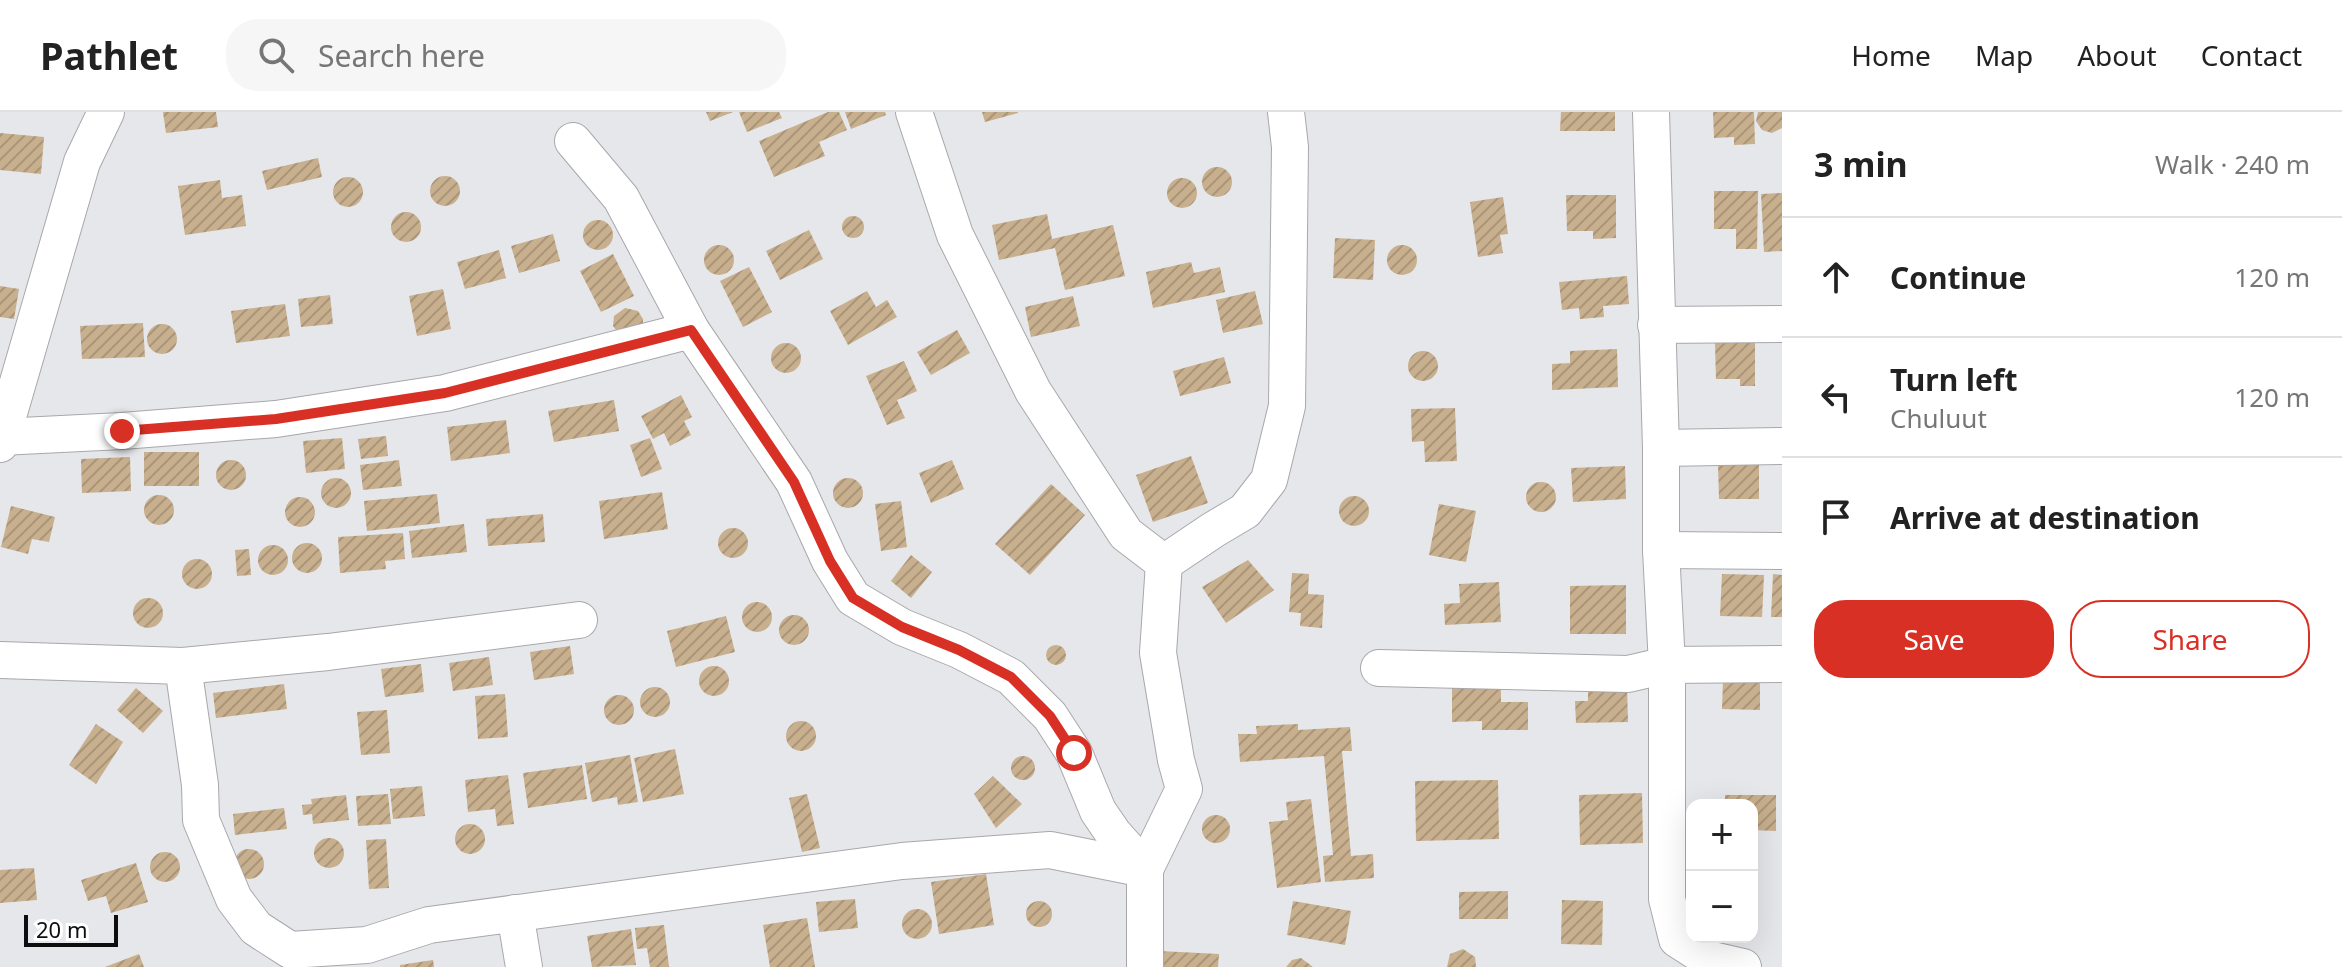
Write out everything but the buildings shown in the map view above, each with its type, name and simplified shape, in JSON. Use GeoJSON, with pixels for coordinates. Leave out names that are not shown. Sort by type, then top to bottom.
{"type":"FeatureCollection","features":[{"type":"Feature","properties":{"kind":"street"},"geometry":{"type":"LineString","coordinates":[[106,112],[82,162],[1,439],[276,419],[384,403],[445,393],[691,330]]}},
{"type":"Feature","properties":{"kind":"street"},"geometry":{"type":"LineString","coordinates":[[914,112],[955,235],[1033,391],[1126,534],[1164,563]]}},
{"type":"Feature","properties":{"kind":"street"},"geometry":{"type":"LineString","coordinates":[[1164,563],[1245,511],[1269,480],[1287,406],[1290,147],[1286,112]]}},
{"type":"Feature","properties":{"kind":"street"},"geometry":{"type":"LineString","coordinates":[[1651,112],[1661,550],[1667,665],[1667,899],[1677,939],[1708,959],[1743,967]]}},
{"type":"Feature","properties":{"kind":"street"},"geometry":{"type":"LineString","coordinates":[[573,141],[621,198],[691,330],[794,482],[830,561],[853,598],[902,627],[959,650],[1011,677],[1050,716],[1074,753],[1098,811],[1145,869]]}},
{"type":"Feature","properties":{"kind":"street"},"geometry":{"type":"LineString","coordinates":[[1656,325],[1782,324]]}},
{"type":"Feature","properties":{"kind":"street"},"geometry":{"type":"LineString","coordinates":[[1661,448],[1782,446]]}},
{"type":"Feature","properties":{"kind":"street"},"geometry":{"type":"LineString","coordinates":[[1661,550],[1782,551]]}},
{"type":"Feature","properties":{"kind":"street"},"geometry":{"type":"LineString","coordinates":[[1145,967],[1145,869],[1184,789],[1176,760],[1158,653],[1164,563]]}},
{"type":"Feature","properties":{"kind":"street"},"geometry":{"type":"LineString","coordinates":[[0,660],[183,666],[328,652],[579,620]]}},
{"type":"Feature","properties":{"kind":"street"},"geometry":{"type":"LineString","coordinates":[[1379,668],[1628,674],[1667,665],[1782,664]]}},
{"type":"Feature","properties":{"kind":"street"},"geometry":{"type":"LineString","coordinates":[[183,666],[200,785],[201,820],[234,899],[256,928],[290,950],[367,945],[429,925],[902,861],[1050,850],[1145,869]]}},
{"type":"Feature","properties":{"kind":"street"},"geometry":{"type":"LineString","coordinates":[[515,913],[524,967]]}},
{"type":"Feature","properties":{"kind":"route"},"geometry":{"type":"LineString","coordinates":[[122,431],[276,419],[445,393],[691,330],[794,482],[830,561],[853,598],[902,627],[959,650],[1011,677],[1050,716],[1074,753]]}}]}
